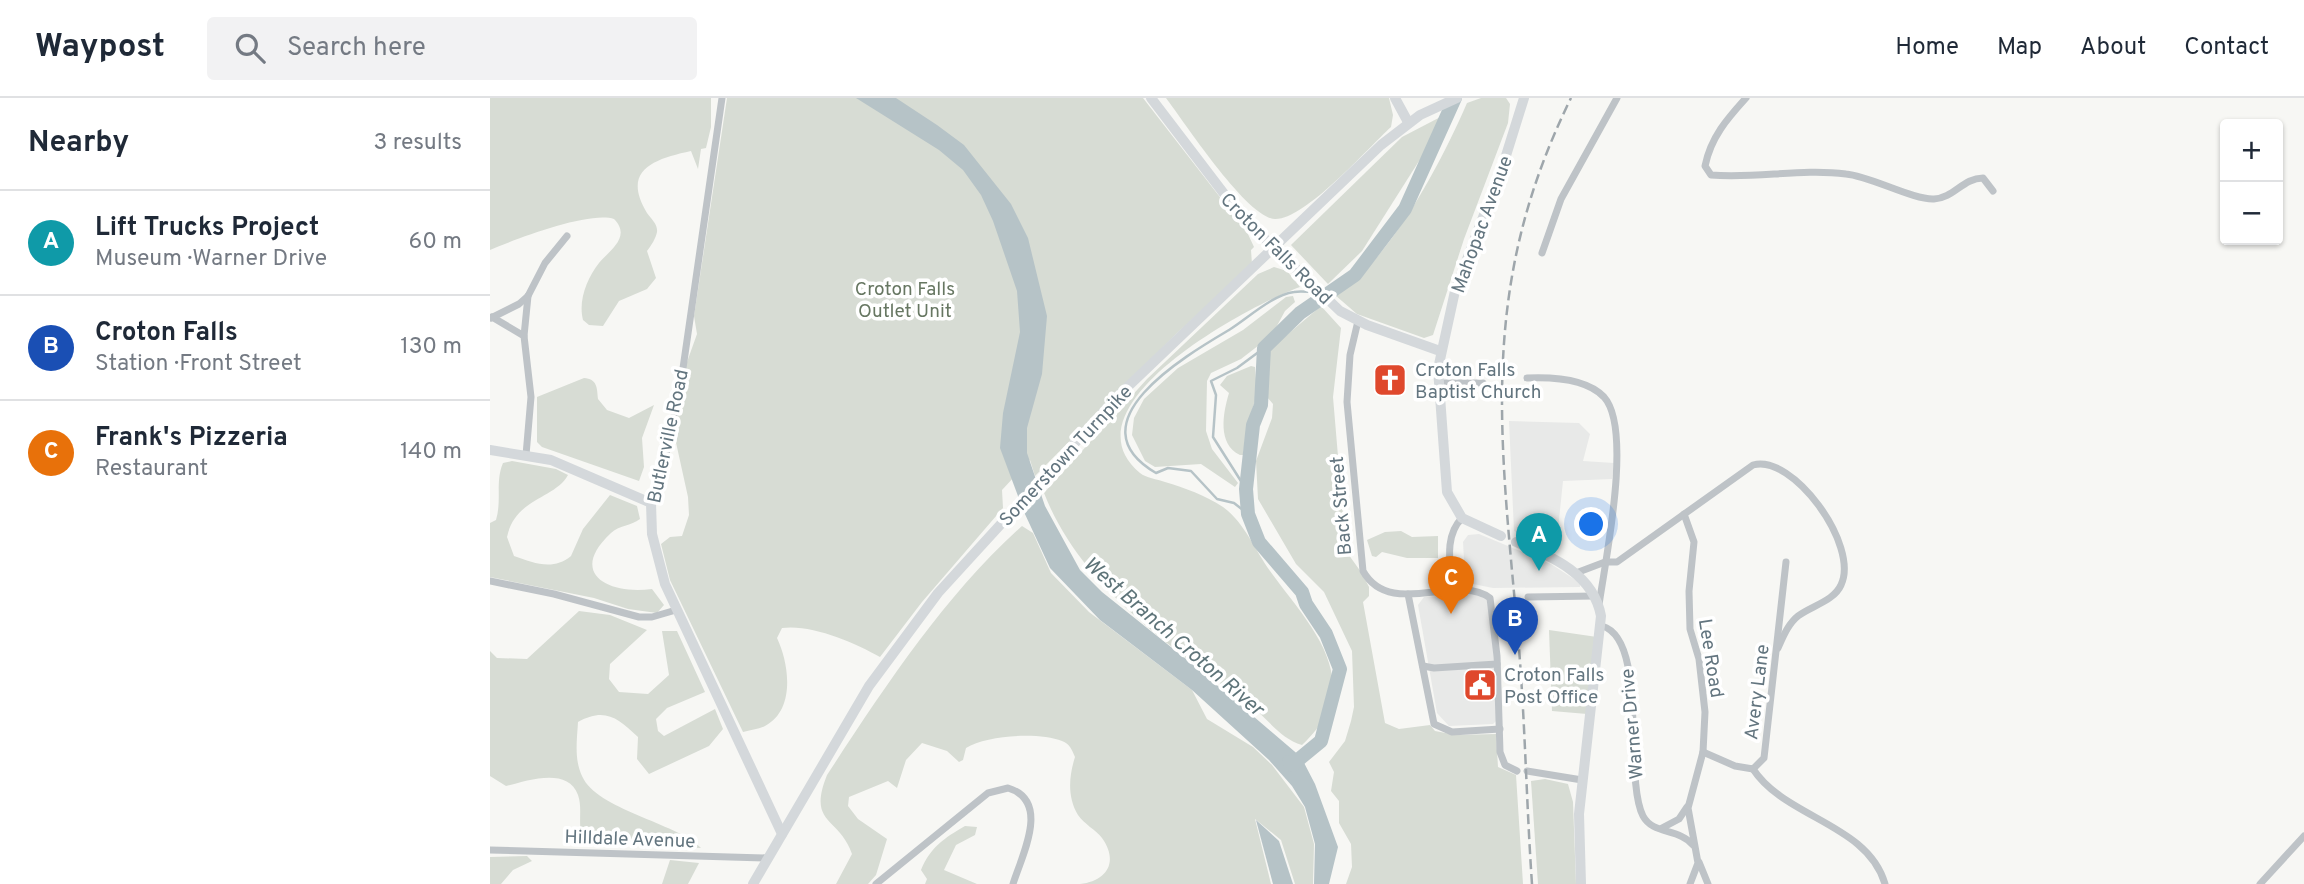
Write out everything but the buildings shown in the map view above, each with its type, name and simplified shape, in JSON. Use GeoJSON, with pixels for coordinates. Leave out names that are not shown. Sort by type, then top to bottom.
{"type":"FeatureCollection","features":[{"type":"Feature","properties":{"kind":"main road","name":"Somerstown Turnpike"},"geometry":{"type":"LineString","coordinates":[[753,884],[887,660],[938,593],[1131,383],[1408,122],[1451,100]]}},
{"type":"Feature","properties":{"kind":"street","name":"Butlerville Road"},"geometry":{"type":"LineString","coordinates":[[722,98],[681,382],[661,478],[651,503],[655,549],[676,610],[782,834]]}},
{"type":"Feature","properties":{"kind":"street","name":"Croton Falls Road"},"geometry":{"type":"LineString","coordinates":[[1151,98],[1230,204],[1340,311],[1358,321],[1440,351]]}},
{"type":"Feature","properties":{"kind":"street"},"geometry":{"type":"LineString","coordinates":[[1395,98],[1408,122]]}},
{"type":"Feature","properties":{"kind":"street"},"geometry":{"type":"LineString","coordinates":[[1515,98],[1518,116]]}},
{"type":"Feature","properties":{"kind":"street","name":"Mahopac Avenue"},"geometry":{"type":"LineString","coordinates":[[1462,518],[1447,492],[1438,383],[1440,351],[1462,270],[1524,98]]}},
{"type":"Feature","properties":{"kind":"street"},"geometry":{"type":"LineString","coordinates":[[1542,253],[1561,200],[1617,98]]}},
{"type":"Feature","properties":{"kind":"street"},"geometry":{"type":"LineString","coordinates":[[1746,98],[1723,123],[1708,149],[1705,166],[1711,175],[1746,178],[1821,172],[1849,174],[1934,199],[1951,193],[1965,181],[1983,178],[1993,191]]}},
{"type":"Feature","properties":{"kind":"street"},"geometry":{"type":"LineString","coordinates":[[491,318],[519,304],[528,296],[545,263],[567,236]]}},
{"type":"Feature","properties":{"kind":"street"},"geometry":{"type":"LineString","coordinates":[[526,455],[531,397],[524,336],[528,296]]}},
{"type":"Feature","properties":{"kind":"street"},"geometry":{"type":"LineString","coordinates":[[491,318],[524,336]]}},
{"type":"Feature","properties":{"kind":"street","name":"Back Street"},"geometry":{"type":"LineString","coordinates":[[1358,321],[1350,355],[1347,402],[1361,564],[1367,579],[1390,592],[1408,594],[1475,591],[1490,598],[1497,664]]}},
{"type":"Feature","properties":{"kind":"street"},"geometry":{"type":"LineString","coordinates":[[1527,378],[1560,380],[1584,386],[1604,397],[1619,453],[1605,562],[1597,601],[1601,626],[1582,780],[1579,836],[1581,884]]}},
{"type":"Feature","properties":{"kind":"street"},"geometry":{"type":"LineString","coordinates":[[1438,383],[1483,383]]}},
{"type":"Feature","properties":{"kind":"street"},"geometry":{"type":"LineString","coordinates":[[490,450],[526,455],[578,470],[651,503]]}},
{"type":"Feature","properties":{"kind":"street"},"geometry":{"type":"LineString","coordinates":[[1576,573],[1605,562],[1617,562],[1754,465],[1766,463],[1787,474],[1830,520],[1843,552],[1841,585],[1826,600],[1796,618],[1778,648]]}},
{"type":"Feature","properties":{"kind":"street","name":"Lee Road"},"geometry":{"type":"LineString","coordinates":[[1684,514],[1695,542],[1689,618],[1704,701],[1703,752],[1688,816],[1695,849],[1707,884]]}},
{"type":"Feature","properties":{"kind":"street"},"geometry":{"type":"LineString","coordinates":[[1452,592],[1449,571],[1451,535],[1462,518],[1501,536]]}},
{"type":"Feature","properties":{"kind":"street"},"geometry":{"type":"LineString","coordinates":[[1516,542],[1554,559],[1576,573],[1597,601]]}},
{"type":"Feature","properties":{"kind":"street","name":"Avery Lane"},"geometry":{"type":"LineString","coordinates":[[1703,752],[1735,766],[1753,769],[1766,751],[1786,562]]}},
{"type":"Feature","properties":{"kind":"street"},"geometry":{"type":"LineString","coordinates":[[490,581],[575,599],[639,617],[652,617],[676,610]]}},
{"type":"Feature","properties":{"kind":"street"},"geometry":{"type":"LineString","coordinates":[[1408,594],[1431,718],[1438,727],[1452,732],[1500,729]]}},
{"type":"Feature","properties":{"kind":"street"},"geometry":{"type":"LineString","coordinates":[[1528,597],[1597,601]]}},
{"type":"Feature","properties":{"kind":"street","name":"Warner Drive"},"geometry":{"type":"LineString","coordinates":[[1601,626],[1613,632],[1626,658],[1638,799],[1647,821],[1657,828]]}},
{"type":"Feature","properties":{"kind":"street"},"geometry":{"type":"LineString","coordinates":[[1423,666],[1497,664],[1502,759],[1510,770],[1517,771]]}},
{"type":"Feature","properties":{"kind":"street"},"geometry":{"type":"LineString","coordinates":[[1753,769],[1764,785],[1780,798],[1859,846],[1874,862],[1885,884]]}},
{"type":"Feature","properties":{"kind":"street"},"geometry":{"type":"LineString","coordinates":[[1527,771],[1582,780]]}},
{"type":"Feature","properties":{"kind":"street"},"geometry":{"type":"LineString","coordinates":[[876,884],[988,793],[1008,788],[1023,797],[1030,807],[1031,828],[1013,884]]}},
{"type":"Feature","properties":{"kind":"street"},"geometry":{"type":"LineString","coordinates":[[1657,828],[1679,819],[1690,800]]}},
{"type":"Feature","properties":{"kind":"street"},"geometry":{"type":"LineString","coordinates":[[1657,828],[1683,836],[1695,849]]}},
{"type":"Feature","properties":{"kind":"street"},"geometry":{"type":"LineString","coordinates":[[2260,884],[2304,836]]}},
{"type":"Feature","properties":{"kind":"street","name":"Hilldale Avenue"},"geometry":{"type":"LineString","coordinates":[[490,850],[768,858]]}},
{"type":"Feature","properties":{"kind":"street"},"geometry":{"type":"LineString","coordinates":[[1690,884],[1697,869],[1698,858]]}},
{"type":"Feature","properties":{"kind":"shaded area"},"geometry":{"type":"Polygon","coordinates":[[[856,98],[896,98],[937,125],[964,145],[1011,204],[1028,238],[1047,316],[1042,374],[1027,428],[1027,453],[1045,506],[1080,570],[1102,592],[1191,663],[1301,757],[1315,784],[1338,847],[1329,884],[1314,884],[1315,844],[1305,807],[1292,786],[1269,760],[1192,690],[1100,620],[1050,568],[1024,512],[1000,448],[1003,413],[1020,332],[1017,291],[993,221],[981,195],[963,170],[939,150],[856,98]]]}},
{"type":"Feature","properties":{"kind":"shaded area"},"geometry":{"type":"Polygon","coordinates":[[[1509,421],[1579,423],[1590,434],[1583,461],[1614,463],[1612,479],[1563,481],[1556,549],[1514,531],[1509,421]]]}},
{"type":"Feature","properties":{"kind":"shaded area"},"geometry":{"type":"Polygon","coordinates":[[[1479,534],[1551,564],[1580,583],[1580,587],[1493,588],[1468,583],[1465,577],[1463,542],[1468,535],[1479,534]]]}},
{"type":"Feature","properties":{"kind":"shaded area"},"geometry":{"type":"Polygon","coordinates":[[[1479,593],[1487,598],[1495,651],[1492,667],[1495,668],[1498,719],[1493,724],[1449,726],[1437,713],[1418,605],[1424,597],[1479,593]]]}},
{"type":"Feature","properties":{"kind":"shaded area"},"geometry":{"type":"Polygon","coordinates":[[[1256,820],[1279,841],[1293,884],[1273,884],[1256,820]]]}},
{"type":"Feature","properties":{"kind":"green space"},"geometry":{"type":"Polygon","coordinates":[[[490,98],[711,98],[711,127],[706,148],[701,149],[698,169],[691,151],[654,163],[645,169],[640,177],[640,198],[657,229],[647,251],[656,278],[647,289],[619,301],[603,326],[589,325],[583,320],[582,305],[591,276],[620,238],[621,232],[614,219],[571,222],[490,250],[490,98]]]}},
{"type":"Feature","properties":{"kind":"green space","name":"Croton Falls Outlet Unit"},"geometry":{"type":"Polygon","coordinates":[[[727,98],[1143,98],[1247,232],[1254,247],[1251,250],[1252,264],[1175,335],[1035,476],[1030,460],[1002,490],[1003,508],[922,602],[880,657],[819,631],[782,628],[777,638],[785,660],[787,685],[782,709],[775,719],[765,726],[743,732],[670,580],[661,544],[670,537],[682,536],[689,515],[688,497],[675,438],[682,376],[697,334],[694,316],[727,98]]]}},
{"type":"Feature","properties":{"kind":"green space"},"geometry":{"type":"Polygon","coordinates":[[[1166,98],[1389,98],[1393,115],[1391,127],[1319,196],[1288,216],[1275,219],[1263,215],[1233,187],[1166,98]]]}},
{"type":"Feature","properties":{"kind":"green space"},"geometry":{"type":"Polygon","coordinates":[[[1481,98],[1506,98],[1510,104],[1508,123],[1464,239],[1433,335],[1424,338],[1357,314],[1335,295],[1375,260],[1394,235],[1428,181],[1467,103],[1481,98]]]}},
{"type":"Feature","properties":{"kind":"green space"},"geometry":{"type":"Polygon","coordinates":[[[1450,112],[1362,251],[1328,284],[1291,245],[1402,137],[1450,112]]]}},
{"type":"Feature","properties":{"kind":"green space"},"geometry":{"type":"Polygon","coordinates":[[[1274,267],[1287,271],[1300,287],[1243,314],[1206,336],[1171,362],[1142,389],[1124,418],[1122,447],[1142,475],[1202,495],[1230,513],[1315,633],[1326,655],[1332,676],[1331,699],[1322,722],[1302,745],[1281,733],[1251,706],[1161,638],[1105,587],[1060,527],[1044,493],[1147,379],[1258,274],[1274,267]]]}},
{"type":"Feature","properties":{"kind":"green space"},"geometry":{"type":"Polygon","coordinates":[[[1293,296],[1295,302],[1285,311],[1272,335],[1241,359],[1211,373],[1207,381],[1206,431],[1212,449],[1238,483],[1235,487],[1201,464],[1155,467],[1145,461],[1132,435],[1134,418],[1144,399],[1178,368],[1243,330],[1286,297],[1293,296]]]}},
{"type":"Feature","properties":{"kind":"green space"},"geometry":{"type":"Polygon","coordinates":[[[1321,306],[1341,328],[1333,397],[1346,551],[1369,587],[1369,596],[1363,602],[1385,723],[1399,729],[1430,725],[1435,731],[1456,735],[1496,734],[1498,767],[1516,775],[1523,884],[1346,884],[1352,867],[1351,844],[1339,823],[1339,801],[1331,791],[1334,772],[1329,762],[1345,741],[1354,707],[1352,651],[1324,592],[1296,564],[1258,499],[1256,461],[1272,418],[1273,404],[1266,396],[1268,351],[1321,306]]]}},
{"type":"Feature","properties":{"kind":"green space"},"geometry":{"type":"Polygon","coordinates":[[[1251,366],[1255,367],[1257,395],[1247,425],[1243,455],[1240,455],[1233,450],[1225,436],[1224,419],[1229,393],[1220,385],[1227,376],[1251,366]]]}},
{"type":"Feature","properties":{"kind":"green space"},"geometry":{"type":"Polygon","coordinates":[[[584,378],[594,382],[598,399],[607,410],[629,418],[654,405],[642,438],[644,467],[639,481],[542,447],[537,442],[537,397],[584,378]]]}},
{"type":"Feature","properties":{"kind":"green space"},"geometry":{"type":"Polygon","coordinates":[[[512,461],[556,469],[568,475],[562,483],[526,507],[511,524],[507,537],[514,556],[543,564],[564,561],[571,556],[583,529],[610,495],[637,506],[640,519],[618,528],[598,547],[593,560],[593,570],[599,579],[621,589],[652,589],[664,605],[657,613],[628,609],[594,598],[490,577],[490,523],[496,520],[498,513],[499,477],[503,463],[512,461]]]}},
{"type":"Feature","properties":{"kind":"green space"},"geometry":{"type":"Polygon","coordinates":[[[1022,526],[1033,533],[1051,573],[1089,612],[1192,690],[1207,719],[1253,747],[1272,765],[1304,807],[1314,844],[1313,884],[1295,884],[1281,840],[1255,819],[1271,884],[1080,884],[1097,879],[1103,874],[1108,869],[1110,855],[1102,838],[1074,808],[1070,786],[1075,757],[1069,746],[1062,741],[1027,736],[987,740],[975,744],[966,748],[963,760],[959,762],[947,751],[922,743],[906,760],[897,788],[888,781],[849,797],[848,806],[858,819],[887,839],[876,875],[868,884],[836,884],[852,854],[823,812],[822,791],[827,775],[941,612],[1022,526]]]}},
{"type":"Feature","properties":{"kind":"green space"},"geometry":{"type":"Polygon","coordinates":[[[1401,531],[1412,537],[1438,536],[1438,558],[1407,558],[1382,552],[1376,557],[1372,556],[1367,540],[1385,532],[1401,531]]]}},
{"type":"Feature","properties":{"kind":"green space"},"geometry":{"type":"Polygon","coordinates":[[[579,611],[610,615],[647,630],[610,664],[609,679],[619,692],[648,694],[669,675],[662,631],[677,631],[705,692],[667,708],[656,719],[658,731],[664,736],[715,709],[723,729],[709,746],[649,774],[637,759],[638,737],[617,720],[596,715],[578,722],[577,756],[582,776],[590,788],[603,798],[674,831],[701,848],[595,843],[583,840],[578,795],[573,786],[556,778],[546,778],[506,786],[490,776],[490,651],[497,658],[527,659],[579,611]]]}},
{"type":"Feature","properties":{"kind":"green space"},"geometry":{"type":"Polygon","coordinates":[[[1549,630],[1597,637],[1587,714],[1552,711],[1549,630]]]}},
{"type":"Feature","properties":{"kind":"green space"},"geometry":{"type":"Polygon","coordinates":[[[1545,779],[1568,784],[1573,802],[1576,884],[1538,884],[1531,781],[1545,779]]]}},
{"type":"Feature","properties":{"kind":"green space"},"geometry":{"type":"Polygon","coordinates":[[[965,826],[977,827],[975,835],[956,845],[944,870],[977,884],[925,884],[927,879],[921,870],[933,850],[944,839],[965,826]]]}},
{"type":"Feature","properties":{"kind":"green space"},"geometry":{"type":"Polygon","coordinates":[[[527,856],[532,861],[513,870],[501,884],[490,884],[490,857],[527,856]]]}},
{"type":"Feature","properties":{"kind":"green space"},"geometry":{"type":"Polygon","coordinates":[[[670,860],[699,863],[688,884],[662,884],[670,860]]]}},
{"type":"Feature","properties":{"kind":"waterway"},"geometry":{"type":"LineString","coordinates":[[1289,762],[1292,765],[1321,741],[1340,669],[1326,634],[1306,604],[1302,592],[1259,542],[1248,514],[1246,489],[1253,425],[1261,405],[1264,348],[1300,313],[1355,275],[1405,209],[1455,98]]}},
{"type":"Feature","properties":{"kind":"waterway"},"geometry":{"type":"LineString","coordinates":[[1248,514],[1234,503],[1217,499],[1191,471],[1168,468],[1156,473],[1133,454],[1125,433],[1130,413],[1144,392],[1164,373],[1269,302],[1294,292],[1315,292]]}},
{"type":"Feature","properties":{"kind":"waterway"},"geometry":{"type":"LineString","coordinates":[[1246,489],[1213,437],[1216,395],[1211,381],[1237,368],[1264,348]]}},
{"type":"Feature","properties":{"kind":"railway"},"geometry":{"type":"LineString","coordinates":[[1532,884],[1520,657],[1505,486],[1503,357],[1509,294],[1522,231],[1542,166],[1571,98]]}},
{"type":"Feature","properties":{"kind":"place","name":"Croton Falls Baptist Church"},"geometry":{"type":"Point","coordinates":[1390,380]}},
{"type":"Feature","properties":{"kind":"place","name":"Lift Trucks Project"},"geometry":{"type":"Point","coordinates":[1539,571]}},
{"type":"Feature","properties":{"kind":"place","name":"Frank's Pizzeria"},"geometry":{"type":"Point","coordinates":[1451,614]}},
{"type":"Feature","properties":{"kind":"place","name":"Croton Falls"},"geometry":{"type":"Point","coordinates":[1515,655]}},
{"type":"Feature","properties":{"kind":"place","name":"Croton Falls Post Office"},"geometry":{"type":"Point","coordinates":[1480,685]}},
{"type":"Feature","properties":{"kind":"water label","name":"West Branch Croton River"},"geometry":{"type":"Point","coordinates":[1174,636]}}]}
